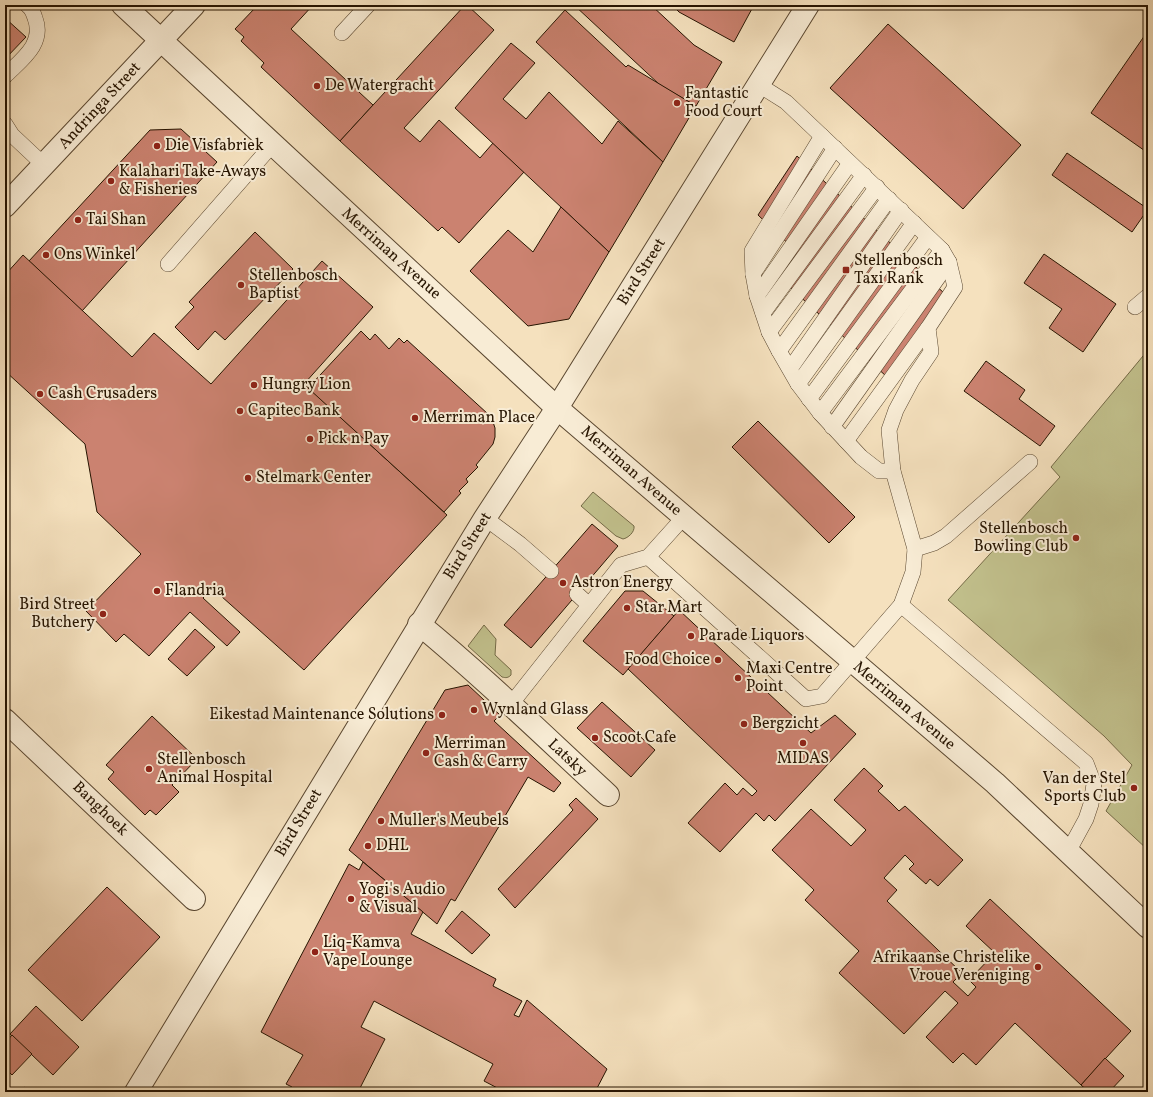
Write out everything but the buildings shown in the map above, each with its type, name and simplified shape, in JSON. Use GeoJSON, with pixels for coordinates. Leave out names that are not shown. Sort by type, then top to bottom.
{"type":"FeatureCollection","features":[{"type":"Feature","properties":{"kind":"street","name":"Merriman Avenue"},"geometry":{"type":"LineString","coordinates":[[122,5],[162,40],[558,408],[994,783],[1148,927]]}},
{"type":"Feature","properties":{"kind":"street","name":"Andringa Street"},"geometry":{"type":"LineString","coordinates":[[5,206],[194,5]]}},
{"type":"Feature","properties":{"kind":"street","name":"Bird Street"},"geometry":{"type":"LineString","coordinates":[[136,1092],[485,518],[558,408],[808,5]]}},
{"type":"Feature","properties":{"kind":"street","name":"Latsky"},"geometry":{"type":"LineString","coordinates":[[420,624],[511,704],[608,795]]}},
{"type":"Feature","properties":{"kind":"street","name":"Banghoek"},"geometry":{"type":"LineString","coordinates":[[5,720],[194,899]]}},
{"type":"Feature","properties":{"kind":"lane"},"geometry":{"type":"LineString","coordinates":[[5,76],[30,51],[36,42],[38,25],[32,10],[27,5]]}},
{"type":"Feature","properties":{"kind":"lane"},"geometry":{"type":"LineString","coordinates":[[342,33],[368,5]]}},
{"type":"Feature","properties":{"kind":"lane"},"geometry":{"type":"LineString","coordinates":[[759,84],[786,102],[928,237],[945,256],[955,287],[928,328],[846,441]]}},
{"type":"Feature","properties":{"kind":"lane"},"geometry":{"type":"LineString","coordinates":[[5,124],[12,135],[44,165]]}},
{"type":"Feature","properties":{"kind":"lane"},"geometry":{"type":"LineString","coordinates":[[822,136],[752,251],[753,274],[757,296],[769,332],[798,384],[809,399],[832,427],[861,456],[879,471],[893,470]]}},
{"type":"Feature","properties":{"kind":"lane"},"geometry":{"type":"LineString","coordinates":[[168,264],[273,144]]}},
{"type":"Feature","properties":{"kind":"lane"},"geometry":{"type":"LineString","coordinates":[[753,274],[835,148]]}},
{"type":"Feature","properties":{"kind":"lane"},"geometry":{"type":"LineString","coordinates":[[757,296],[850,163]]}},
{"type":"Feature","properties":{"kind":"lane"},"geometry":{"type":"LineString","coordinates":[[763,313],[864,175]]}},
{"type":"Feature","properties":{"kind":"lane"},"geometry":{"type":"LineString","coordinates":[[769,332],[877,187]]}},
{"type":"Feature","properties":{"kind":"lane"},"geometry":{"type":"LineString","coordinates":[[779,351],[889,199]]}},
{"type":"Feature","properties":{"kind":"lane"},"geometry":{"type":"LineString","coordinates":[[790,369],[901,210]]}},
{"type":"Feature","properties":{"kind":"lane"},"geometry":{"type":"LineString","coordinates":[[798,384],[914,223]]}},
{"type":"Feature","properties":{"kind":"lane"},"geometry":{"type":"LineString","coordinates":[[809,399],[928,237]]}},
{"type":"Feature","properties":{"kind":"lane"},"geometry":{"type":"LineString","coordinates":[[820,413],[945,256]]}},
{"type":"Feature","properties":{"kind":"lane"},"geometry":{"type":"LineString","coordinates":[[832,427],[945,256]]}},
{"type":"Feature","properties":{"kind":"lane"},"geometry":{"type":"LineString","coordinates":[[1135,307],[1148,296]]}},
{"type":"Feature","properties":{"kind":"lane"},"geometry":{"type":"LineString","coordinates":[[648,558],[806,699],[822,696],[901,604],[913,572],[915,549],[893,470],[889,430],[896,410],[912,380],[931,352],[928,328]]}},
{"type":"Feature","properties":{"kind":"lane"},"geometry":{"type":"LineString","coordinates":[[915,549],[934,543],[946,536],[1030,462]]}},
{"type":"Feature","properties":{"kind":"lane"},"geometry":{"type":"LineString","coordinates":[[511,704],[621,565],[648,558],[684,516]]}},
{"type":"Feature","properties":{"kind":"lane"},"geometry":{"type":"LineString","coordinates":[[485,518],[520,544],[551,571]]}},
{"type":"Feature","properties":{"kind":"lane"},"geometry":{"type":"LineString","coordinates":[[577,594],[589,605]]}},
{"type":"Feature","properties":{"kind":"lane"},"geometry":{"type":"LineString","coordinates":[[901,604],[1086,763],[1094,784],[1091,804],[1086,819],[1068,852]]}},
{"type":"Feature","properties":{"kind":"shaded area","name":"Stellenbosch Bowling Club"},"geometry":{"type":"Polygon","coordinates":[[[1148,350],[1148,850],[1106,811],[1132,765],[1104,736],[948,600],[1060,477],[1051,467],[1148,350]]]}},
{"type":"Feature","properties":{"kind":"shaded area"},"geometry":{"type":"Polygon","coordinates":[[[593,492],[634,526],[629,536],[623,539],[616,536],[581,506],[593,492]]]}},
{"type":"Feature","properties":{"kind":"shaded area"},"geometry":{"type":"Polygon","coordinates":[[[484,625],[496,639],[495,655],[511,670],[511,675],[506,678],[502,677],[468,646],[484,625]]]}},
{"type":"Feature","properties":{"kind":"place","name":"De Watergracht"},"geometry":{"type":"Point","coordinates":[317,86]}},
{"type":"Feature","properties":{"kind":"place","name":"Fantastic Food Court"},"geometry":{"type":"Point","coordinates":[677,103]}},
{"type":"Feature","properties":{"kind":"place","name":"Die Visfabriek"},"geometry":{"type":"Point","coordinates":[157,146]}},
{"type":"Feature","properties":{"kind":"place","name":"Kalahari Take-Aways & Fisheries"},"geometry":{"type":"Point","coordinates":[111,181]}},
{"type":"Feature","properties":{"kind":"place","name":"Tai Shan"},"geometry":{"type":"Point","coordinates":[78,220]}},
{"type":"Feature","properties":{"kind":"place","name":"Ons Winkel"},"geometry":{"type":"Point","coordinates":[46,255]}},
{"type":"Feature","properties":{"kind":"place","name":"Stellenbosch Taxi Rank"},"geometry":{"type":"Point","coordinates":[846,270]}},
{"type":"Feature","properties":{"kind":"place","name":"Stellenbosch Baptist"},"geometry":{"type":"Point","coordinates":[241,285]}},
{"type":"Feature","properties":{"kind":"place","name":"Hungry Lion"},"geometry":{"type":"Point","coordinates":[254,385]}},
{"type":"Feature","properties":{"kind":"place","name":"Cash Crusaders"},"geometry":{"type":"Point","coordinates":[40,394]}},
{"type":"Feature","properties":{"kind":"place","name":"Capitec Bank"},"geometry":{"type":"Point","coordinates":[240,411]}},
{"type":"Feature","properties":{"kind":"place","name":"Merriman Place"},"geometry":{"type":"Point","coordinates":[415,418]}},
{"type":"Feature","properties":{"kind":"place","name":"Pick n Pay"},"geometry":{"type":"Point","coordinates":[310,439]}},
{"type":"Feature","properties":{"kind":"place","name":"Stelmark Center"},"geometry":{"type":"Point","coordinates":[248,478]}},
{"type":"Feature","properties":{"kind":"place","name":"Stellenbosch Bowling Club"},"geometry":{"type":"Point","coordinates":[1076,538]}},
{"type":"Feature","properties":{"kind":"place","name":"Astron Energy"},"geometry":{"type":"Point","coordinates":[563,583]}},
{"type":"Feature","properties":{"kind":"place","name":"Flandria"},"geometry":{"type":"Point","coordinates":[157,591]}},
{"type":"Feature","properties":{"kind":"place","name":"Star Mart"},"geometry":{"type":"Point","coordinates":[627,608]}},
{"type":"Feature","properties":{"kind":"place","name":"Bird Street Butchery"},"geometry":{"type":"Point","coordinates":[103,614]}},
{"type":"Feature","properties":{"kind":"place","name":"Parade Liquors"},"geometry":{"type":"Point","coordinates":[691,636]}},
{"type":"Feature","properties":{"kind":"place","name":"Food Choice"},"geometry":{"type":"Point","coordinates":[718,660]}},
{"type":"Feature","properties":{"kind":"place","name":"Maxi Centre Point"},"geometry":{"type":"Point","coordinates":[738,678]}},
{"type":"Feature","properties":{"kind":"place","name":"Wynland Glass"},"geometry":{"type":"Point","coordinates":[474,710]}},
{"type":"Feature","properties":{"kind":"place","name":"Eikestad Maintenance Solutions"},"geometry":{"type":"Point","coordinates":[442,715]}},
{"type":"Feature","properties":{"kind":"place","name":"Bergzicht"},"geometry":{"type":"Point","coordinates":[744,724]}},
{"type":"Feature","properties":{"kind":"place","name":"Scoot Cafe"},"geometry":{"type":"Point","coordinates":[595,738]}},
{"type":"Feature","properties":{"kind":"place","name":"MIDAS"},"geometry":{"type":"Point","coordinates":[803,743]}},
{"type":"Feature","properties":{"kind":"place","name":"Merriman Cash & Carry"},"geometry":{"type":"Point","coordinates":[426,753]}},
{"type":"Feature","properties":{"kind":"place","name":"Stellenbosch Animal Hospital"},"geometry":{"type":"Point","coordinates":[149,769]}},
{"type":"Feature","properties":{"kind":"place","name":"Van der Stel Sports Club"},"geometry":{"type":"Point","coordinates":[1134,788]}},
{"type":"Feature","properties":{"kind":"place","name":"Muller's Meubels"},"geometry":{"type":"Point","coordinates":[381,821]}},
{"type":"Feature","properties":{"kind":"place","name":"DHL"},"geometry":{"type":"Point","coordinates":[368,846]}},
{"type":"Feature","properties":{"kind":"place","name":"Yogi's Audio & Visual"},"geometry":{"type":"Point","coordinates":[351,899]}},
{"type":"Feature","properties":{"kind":"place","name":"Liq-Kamva Vape Lounge"},"geometry":{"type":"Point","coordinates":[315,952]}},
{"type":"Feature","properties":{"kind":"place","name":"Afrikaanse Christelike Vroue Vereniging"},"geometry":{"type":"Point","coordinates":[1038,967]}}]}
